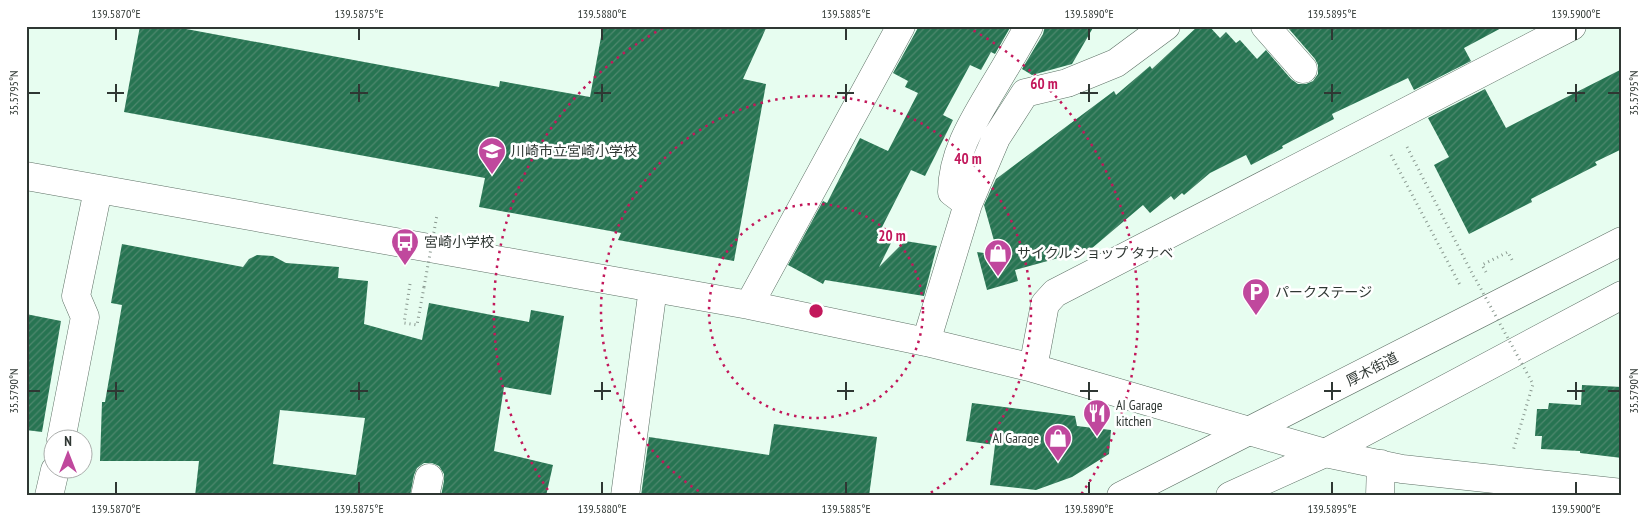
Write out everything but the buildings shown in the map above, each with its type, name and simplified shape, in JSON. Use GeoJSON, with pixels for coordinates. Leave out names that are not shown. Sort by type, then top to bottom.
{"type":"FeatureCollection","features":[{"type":"Feature","properties":{"kind":"main road"},"geometry":{"type":"LineString","coordinates":[[749,305],[901,26]]}},
{"type":"Feature","properties":{"kind":"main road"},"geometry":{"type":"LineString","coordinates":[[968,204],[952,192],[952,179],[961,149],[973,120],[1030,26]]}},
{"type":"Feature","properties":{"kind":"main road"},"geometry":{"type":"LineString","coordinates":[[926,342],[968,204],[996,138],[1025,93],[1067,83],[1116,63],[1166,26]]}},
{"type":"Feature","properties":{"kind":"main road"},"geometry":{"type":"LineString","coordinates":[[1265,26],[1303,69]]}},
{"type":"Feature","properties":{"kind":"main road"},"geometry":{"type":"LineString","coordinates":[[1033,368],[1045,304],[1054,293],[1572,26]]}},
{"type":"Feature","properties":{"kind":"main road"},"geometry":{"type":"LineString","coordinates":[[26,176],[749,305],[926,342],[1033,368],[1325,453],[1402,469],[1622,493]]}},
{"type":"Feature","properties":{"kind":"main road"},"geometry":{"type":"LineString","coordinates":[[63,430],[86,317],[76,296],[98,190]]}},
{"type":"Feature","properties":{"kind":"main road","name":"厚木街道"},"geometry":{"type":"LineString","coordinates":[[1121,496],[1622,241]]}},
{"type":"Feature","properties":{"kind":"main road"},"geometry":{"type":"LineString","coordinates":[[625,496],[654,288]]}},
{"type":"Feature","properties":{"kind":"main road"},"geometry":{"type":"LineString","coordinates":[[1230,496],[1325,453],[1622,296]]}},
{"type":"Feature","properties":{"kind":"main road"},"geometry":{"type":"LineString","coordinates":[[1380,496],[1381,464]]}},
{"type":"Feature","properties":{"kind":"main road"},"geometry":{"type":"LineString","coordinates":[[49,496],[53,480]]}},
{"type":"Feature","properties":{"kind":"path"},"geometry":{"type":"LineString","coordinates":[[1406,144],[1411,157],[1476,280],[1534,384],[1513,451]]}},
{"type":"Feature","properties":{"kind":"path"},"geometry":{"type":"LineString","coordinates":[[1390,152],[1460,285]]}},
{"type":"Feature","properties":{"kind":"path"},"geometry":{"type":"LineString","coordinates":[[410,284],[404,323],[417,326],[437,215]]}},
{"type":"Feature","properties":{"kind":"path"},"geometry":{"type":"LineString","coordinates":[[1476,280],[1488,272],[1482,265],[1508,252],[1512,261],[1505,265]]}},
{"type":"Feature","properties":{"kind":"place","name":"川崎市立宮崎小学校"},"geometry":{"type":"Point","coordinates":[492,175]}},
{"type":"Feature","properties":{"kind":"place","name":"宮崎小学校"},"geometry":{"type":"Point","coordinates":[405,266]}},
{"type":"Feature","properties":{"kind":"place","name":"サイクルショップ タナベ"},"geometry":{"type":"Point","coordinates":[998,277]}},
{"type":"Feature","properties":{"kind":"place","name":"パークステージ"},"geometry":{"type":"Point","coordinates":[1256,316]}},
{"type":"Feature","properties":{"kind":"place","name":"AI Garage kitchen"},"geometry":{"type":"Point","coordinates":[1097,437]}},
{"type":"Feature","properties":{"kind":"place","name":"AI Garage"},"geometry":{"type":"Point","coordinates":[1058,462]}}]}
